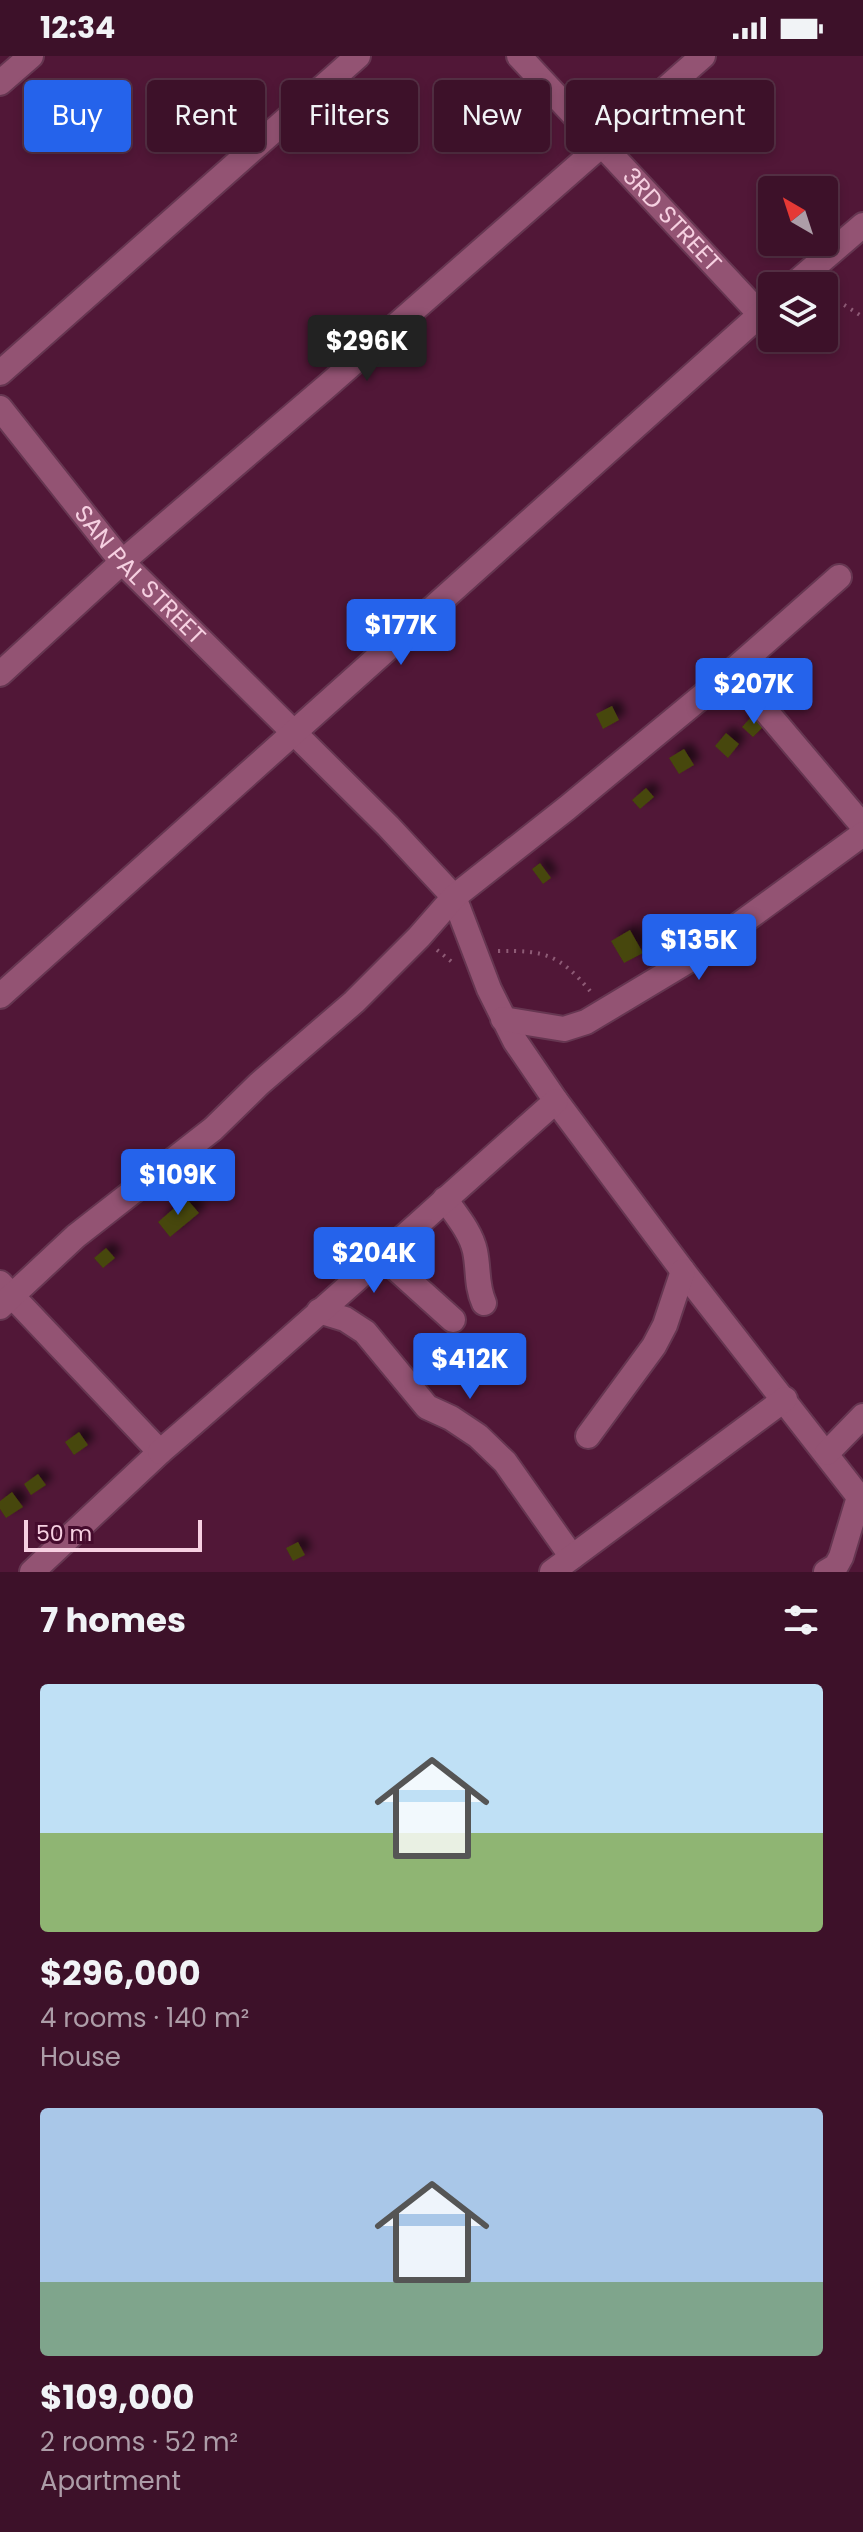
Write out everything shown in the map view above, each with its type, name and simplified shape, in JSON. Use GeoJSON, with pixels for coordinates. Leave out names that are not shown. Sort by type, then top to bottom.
{"type":"FeatureCollection","features":[{"type":"Feature","properties":{"kind":"street"},"geometry":{"type":"LineString","coordinates":[[0,83],[31,56]]}},
{"type":"Feature","properties":{"kind":"street"},"geometry":{"type":"LineString","coordinates":[[0,373],[358,56]]}},
{"type":"Feature","properties":{"kind":"street","name":"3RD STREET"},"geometry":{"type":"LineString","coordinates":[[519,56],[566,105]]}},
{"type":"Feature","properties":{"kind":"street"},"geometry":{"type":"LineString","coordinates":[[676,80],[703,56]]}},
{"type":"Feature","properties":{"kind":"street"},"geometry":{"type":"LineString","coordinates":[[0,674],[122,562],[596,152]]}},
{"type":"Feature","properties":{"kind":"street","name":"3RD STREET"},"geometry":{"type":"LineString","coordinates":[[611,152],[758,301]]}},
{"type":"Feature","properties":{"kind":"street"},"geometry":{"type":"LineString","coordinates":[[808,272],[863,225]]}},
{"type":"Feature","properties":{"kind":"street"},"geometry":{"type":"LineString","coordinates":[[0,996],[758,316]]}},
{"type":"Feature","properties":{"kind":"street","name":"SAN PAL STREET"},"geometry":{"type":"LineString","coordinates":[[0,408],[122,562],[388,826],[454,897]]}},
{"type":"Feature","properties":{"kind":"street"},"geometry":{"type":"LineString","coordinates":[[160,1452],[4,1296],[213,1129],[259,1084],[354,1002],[454,897],[732,671],[839,577]]}},
{"type":"Feature","properties":{"kind":"street"},"geometry":{"type":"LineString","coordinates":[[732,671],[863,826]]}},
{"type":"Feature","properties":{"kind":"street"},"geometry":{"type":"LineString","coordinates":[[503,1019],[564,1029],[577,1027],[696,956],[863,834]]}},
{"type":"Feature","properties":{"kind":"street"},"geometry":{"type":"LineString","coordinates":[[454,897],[503,1019],[515,1041],[683,1271],[859,1497],[841,1557],[836,1566],[826,1572]]}},
{"type":"Feature","properties":{"kind":"street"},"geometry":{"type":"LineString","coordinates":[[32,1572],[160,1452],[556,1101]]}},
{"type":"Feature","properties":{"kind":"street"},"geometry":{"type":"LineString","coordinates":[[445,1199],[475,1248],[476,1280],[484,1303]]}},
{"type":"Feature","properties":{"kind":"street"},"geometry":{"type":"LineString","coordinates":[[382,1256],[453,1320]]}},
{"type":"Feature","properties":{"kind":"street"},"geometry":{"type":"LineString","coordinates":[[588,1436],[654,1346],[665,1325],[683,1271]]}},
{"type":"Feature","properties":{"kind":"street"},"geometry":{"type":"LineString","coordinates":[[319,1311],[345,1319],[365,1332],[427,1407],[478,1436],[505,1462],[572,1557]]}},
{"type":"Feature","properties":{"kind":"street"},"geometry":{"type":"LineString","coordinates":[[552,1572],[785,1399]]}},
{"type":"Feature","properties":{"kind":"street"},"geometry":{"type":"LineString","coordinates":[[827,1453],[863,1416]]}},
{"type":"Feature","properties":{"kind":"path"},"geometry":{"type":"LineString","coordinates":[[838,301],[863,317]]}},
{"type":"Feature","properties":{"kind":"path"},"geometry":{"type":"LineString","coordinates":[[475,952],[526,951],[550,956],[570,968],[606,1011]]}},
{"type":"Feature","properties":{"kind":"building"},"geometry":{"type":"Polygon","coordinates":[[[612,706],[619,720],[603,729],[596,714],[612,706]]]}},
{"type":"Feature","properties":{"kind":"building"},"geometry":{"type":"Polygon","coordinates":[[[754,714],[765,725],[753,737],[742,727],[754,714]]]}},
{"type":"Feature","properties":{"kind":"building"},"geometry":{"type":"Polygon","coordinates":[[[726,733],[739,744],[728,758],[715,746],[726,733]]]}},
{"type":"Feature","properties":{"kind":"building"},"geometry":{"type":"Polygon","coordinates":[[[684,749],[694,765],[679,774],[669,758],[684,749]]]}},
{"type":"Feature","properties":{"kind":"building"},"geometry":{"type":"Polygon","coordinates":[[[646,788],[654,797],[640,809],[632,800],[646,788]]]}},
{"type":"Feature","properties":{"kind":"building"},"geometry":{"type":"Polygon","coordinates":[[[540,863],[551,878],[543,884],[532,869],[540,863]]]}},
{"type":"Feature","properties":{"kind":"building"},"geometry":{"type":"Polygon","coordinates":[[[630,930],[643,953],[624,963],[611,941],[630,930]]]}},
{"type":"Feature","properties":{"kind":"building"},"geometry":{"type":"Polygon","coordinates":[[[186,1198],[199,1213],[170,1237],[158,1222],[186,1198]]]}},
{"type":"Feature","properties":{"kind":"building"},"geometry":{"type":"Polygon","coordinates":[[[106,1248],[115,1258],[103,1268],[94,1258],[106,1248]]]}},
{"type":"Feature","properties":{"kind":"building"},"geometry":{"type":"Polygon","coordinates":[[[79,1432],[88,1445],[74,1455],[65,1442],[79,1432]]]}},
{"type":"Feature","properties":{"kind":"building"},"geometry":{"type":"Polygon","coordinates":[[[38,1474],[46,1485],[31,1495],[24,1484],[38,1474]]]}},
{"type":"Feature","properties":{"kind":"building"},"geometry":{"type":"Polygon","coordinates":[[[12,1492],[23,1507],[6,1518],[0,1509],[0,1501],[12,1492]]]}},
{"type":"Feature","properties":{"kind":"building"},"geometry":{"type":"Polygon","coordinates":[[[298,1542],[305,1555],[293,1561],[286,1548],[298,1542]]]}}]}
